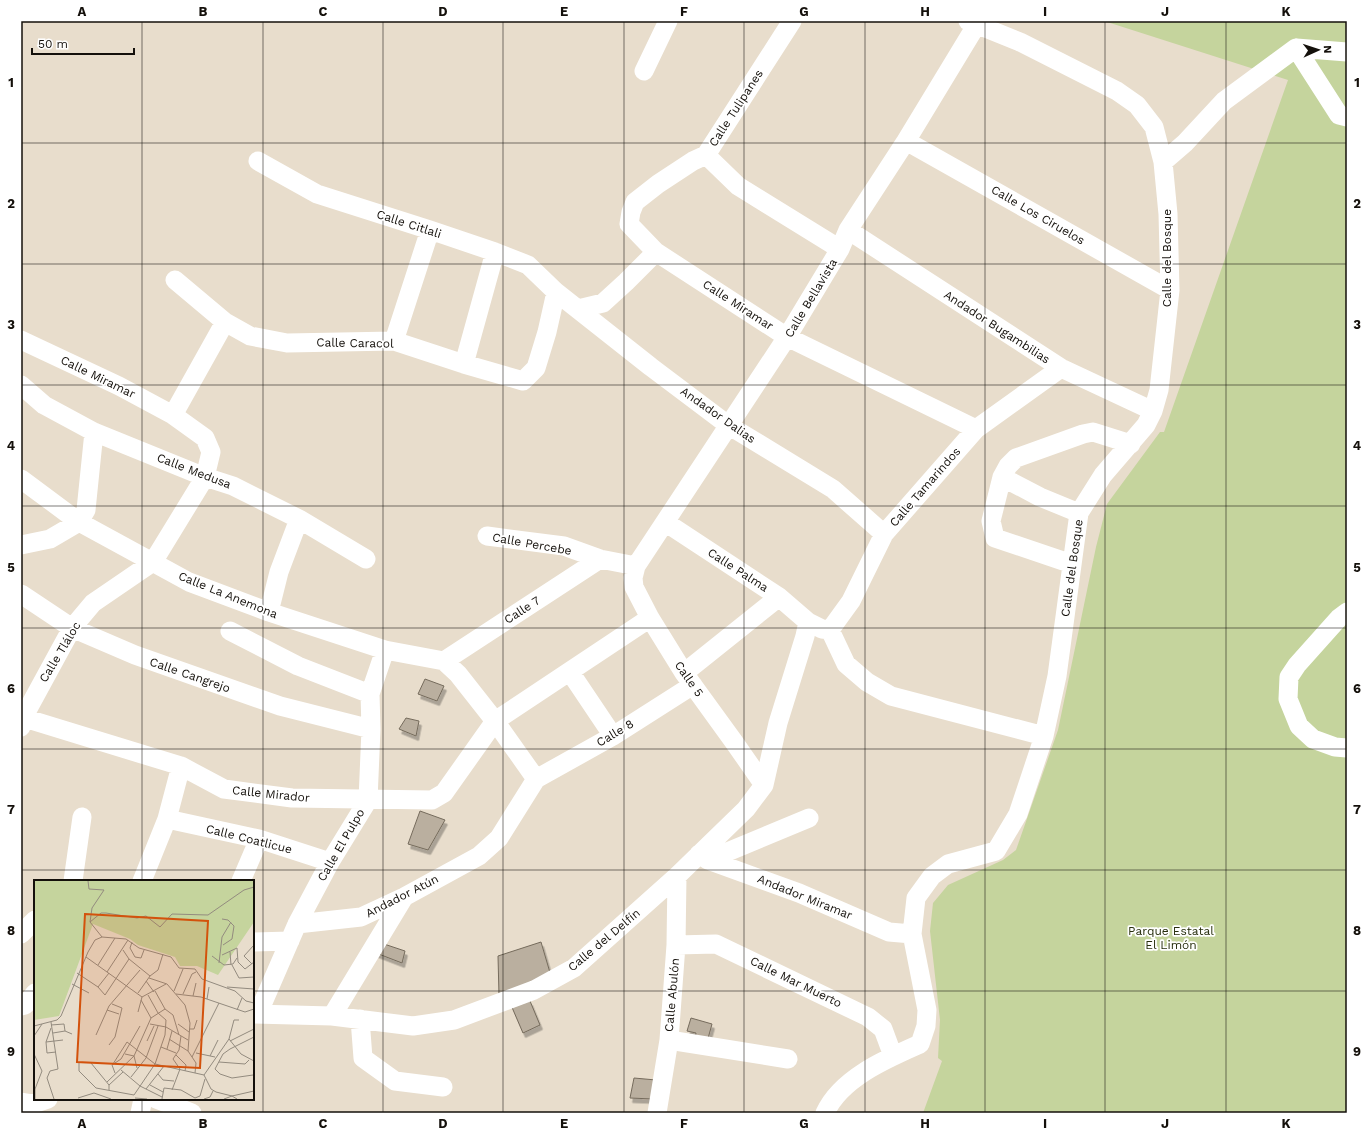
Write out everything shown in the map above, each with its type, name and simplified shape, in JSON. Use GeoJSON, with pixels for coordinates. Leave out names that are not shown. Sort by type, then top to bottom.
{"type":"FeatureCollection","features":[{"type":"Feature","properties":{"kind":"street"},"geometry":{"type":"LineString","coordinates":[[644,71],[668,21]]}},
{"type":"Feature","properties":{"kind":"street","name":"Calle Tulipanes"},"geometry":{"type":"LineString","coordinates":[[631,212],[635,202],[658,184],[693,161],[706,156],[792,21]]}},
{"type":"Feature","properties":{"kind":"street","name":"Calle Bellavista"},"geometry":{"type":"LineString","coordinates":[[636,566],[728,425],[788,337],[840,249],[848,230],[906,141],[972,23]]}},
{"type":"Feature","properties":{"kind":"street","name":"Calle del Bosque"},"geometry":{"type":"LineString","coordinates":[[826,1113],[838,1093],[854,1079],[893,1056],[920,1044],[926,1026],[927,1010],[912,934],[916,898],[932,876],[948,864],[996,850],[1018,814],[1044,736],[1057,676],[1079,513],[1103,475],[1146,426],[1153,411],[1159,390],[1170,290],[1168,214],[1163,162],[1154,127],[1137,105],[1117,91],[1020,42],[972,23]]}},
{"type":"Feature","properties":{"kind":"street"},"geometry":{"type":"LineString","coordinates":[[1296,48],[1339,115],[1347,117]]}},
{"type":"Feature","properties":{"kind":"street"},"geometry":{"type":"LineString","coordinates":[[1163,162],[1185,143],[1224,101],[1296,48],[1347,52]]}},
{"type":"Feature","properties":{"kind":"street","name":"Calle Los Ciruelos"},"geometry":{"type":"LineString","coordinates":[[906,141],[1170,290]]}},
{"type":"Feature","properties":{"kind":"street"},"geometry":{"type":"LineString","coordinates":[[706,156],[738,186],[840,249]]}},
{"type":"Feature","properties":{"kind":"street","name":"Calle Citlali"},"geometry":{"type":"LineString","coordinates":[[258,161],[317,194],[430,230],[528,265],[556,292]]}},
{"type":"Feature","properties":{"kind":"street","name":"Calle Miramar"},"geometry":{"type":"LineString","coordinates":[[631,212],[629,224],[656,252],[788,337],[976,429]]}},
{"type":"Feature","properties":{"kind":"street"},"geometry":{"type":"LineString","coordinates":[[394,341],[430,230]]}},
{"type":"Feature","properties":{"kind":"street","name":"Andador Bugambilias"},"geometry":{"type":"LineString","coordinates":[[848,230],[1061,368],[1153,411]]}},
{"type":"Feature","properties":{"kind":"street"},"geometry":{"type":"LineString","coordinates":[[464,364],[495,252]]}},
{"type":"Feature","properties":{"kind":"street"},"geometry":{"type":"LineString","coordinates":[[578,309],[603,303],[656,252]]}},
{"type":"Feature","properties":{"kind":"street","name":"Calle Caracol"},"geometry":{"type":"LineString","coordinates":[[175,280],[225,322],[250,336],[287,343],[394,341],[522,381],[536,368],[547,332],[556,292]]}},
{"type":"Feature","properties":{"kind":"street","name":"Andador Dalias"},"geometry":{"type":"LineString","coordinates":[[556,292],[651,367],[728,425],[833,489],[884,534]]}},
{"type":"Feature","properties":{"kind":"street"},"geometry":{"type":"LineString","coordinates":[[173,415],[225,322]]}},
{"type":"Feature","properties":{"kind":"street","name":"Calle Miramar"},"geometry":{"type":"LineString","coordinates":[[21,340],[119,386],[173,415],[205,438],[211,452],[205,477]]}},
{"type":"Feature","properties":{"kind":"street","name":"Calle Tamarindos"},"geometry":{"type":"LineString","coordinates":[[820,627],[851,601],[884,534],[976,429],[1061,368]]}},
{"type":"Feature","properties":{"kind":"street","name":"Calle Medusa"},"geometry":{"type":"LineString","coordinates":[[21,385],[44,405],[94,432],[205,477],[233,486],[299,519],[366,559]]}},
{"type":"Feature","properties":{"kind":"street"},"geometry":{"type":"LineString","coordinates":[[21,546],[50,539],[79,522],[86,510],[94,432]]}},
{"type":"Feature","properties":{"kind":"street"},"geometry":{"type":"LineString","coordinates":[[1072,564],[996,538],[991,521],[1002,477],[1008,466],[1016,458],[1083,434],[1093,432],[1131,444]]}},
{"type":"Feature","properties":{"kind":"street"},"geometry":{"type":"LineString","coordinates":[[153,562],[205,477]]}},
{"type":"Feature","properties":{"kind":"street"},"geometry":{"type":"LineString","coordinates":[[1002,477],[1040,497],[1079,513]]}},
{"type":"Feature","properties":{"kind":"street","name":"Calle La Anemona"},"geometry":{"type":"LineString","coordinates":[[21,479],[79,522],[189,582],[269,612],[385,650],[444,661]]}},
{"type":"Feature","properties":{"kind":"street"},"geometry":{"type":"LineString","coordinates":[[269,612],[279,572],[299,519]]}},
{"type":"Feature","properties":{"kind":"street","name":"Calle Palma"},"geometry":{"type":"LineString","coordinates":[[665,522],[779,597],[820,627]]}},
{"type":"Feature","properties":{"kind":"street","name":"Calle Percebe"},"geometry":{"type":"LineString","coordinates":[[487,536],[564,546],[600,559],[636,566]]}},
{"type":"Feature","properties":{"kind":"street","name":"Calle 7"},"geometry":{"type":"LineString","coordinates":[[444,661],[600,559]]}},
{"type":"Feature","properties":{"kind":"street","name":"Calle Tláloc"},"geometry":{"type":"LineString","coordinates":[[22,720],[72,628],[93,603],[153,562]]}},
{"type":"Feature","properties":{"kind":"street","name":"Calle 5"},"geometry":{"type":"LineString","coordinates":[[636,566],[634,587],[650,618],[688,679],[764,785]]}},
{"type":"Feature","properties":{"kind":"street","name":"Calle Cangrejo"},"geometry":{"type":"LineString","coordinates":[[21,594],[72,628],[135,655],[280,706],[371,728]]}},
{"type":"Feature","properties":{"kind":"street","name":"Calle 8"},"geometry":{"type":"LineString","coordinates":[[536,779],[613,736],[688,679],[779,597]]}},
{"type":"Feature","properties":{"kind":"street"},"geometry":{"type":"LineString","coordinates":[[1347,612],[1339,618],[1297,665],[1289,677],[1288,699],[1299,726],[1313,739],[1335,747],[1347,748]]}},
{"type":"Feature","properties":{"kind":"street"},"geometry":{"type":"LineString","coordinates":[[495,721],[650,618]]}},
{"type":"Feature","properties":{"kind":"street"},"geometry":{"type":"LineString","coordinates":[[764,785],[778,723],[805,636],[820,627],[846,664],[867,682],[891,696],[1044,736]]}},
{"type":"Feature","properties":{"kind":"street"},"geometry":{"type":"LineString","coordinates":[[230,631],[298,666],[370,694]]}},
{"type":"Feature","properties":{"kind":"street","name":"Calle El Pulpo"},"geometry":{"type":"LineString","coordinates":[[256,1014],[294,933],[330,862],[368,800],[371,728],[370,694],[385,650]]}},
{"type":"Feature","properties":{"kind":"street"},"geometry":{"type":"LineString","coordinates":[[444,661],[458,674],[495,721],[536,779]]}},
{"type":"Feature","properties":{"kind":"street"},"geometry":{"type":"LineString","coordinates":[[570,672],[613,736]]}},
{"type":"Feature","properties":{"kind":"street","name":"Calle Mirador"},"geometry":{"type":"LineString","coordinates":[[22,720],[181,766],[224,789],[292,798],[368,800],[432,800],[444,793],[495,721]]}},
{"type":"Feature","properties":{"kind":"street"},"geometry":{"type":"LineString","coordinates":[[142,880],[167,819],[181,766]]}},
{"type":"Feature","properties":{"kind":"street","name":"Andador Atún"},"geometry":{"type":"LineString","coordinates":[[254,942],[361,917],[404,897],[479,856],[499,838],[536,779]]}},
{"type":"Feature","properties":{"kind":"street","name":"Calle del Delfín"},"geometry":{"type":"LineString","coordinates":[[256,1014],[332,1016],[413,1026],[454,1020],[534,990],[574,968],[677,876],[704,857],[746,809],[764,785]]}},
{"type":"Feature","properties":{"kind":"street"},"geometry":{"type":"LineString","coordinates":[[73,880],[82,817]]}},
{"type":"Feature","properties":{"kind":"street"},"geometry":{"type":"LineString","coordinates":[[704,857],[809,818]]}},
{"type":"Feature","properties":{"kind":"street","name":"Calle Coatlicue"},"geometry":{"type":"LineString","coordinates":[[167,819],[259,839],[330,862]]}},
{"type":"Feature","properties":{"kind":"street"},"geometry":{"type":"LineString","coordinates":[[241,880],[259,839]]}},
{"type":"Feature","properties":{"kind":"street","name":"Andador Miramar"},"geometry":{"type":"LineString","coordinates":[[704,857],[799,893],[889,932],[912,934]]}},
{"type":"Feature","properties":{"kind":"street","name":"Calle Abulón"},"geometry":{"type":"LineString","coordinates":[[658,1113],[669,1040],[676,945],[677,876]]}},
{"type":"Feature","properties":{"kind":"street"},"geometry":{"type":"LineString","coordinates":[[332,1016],[404,897]]}},
{"type":"Feature","properties":{"kind":"street"},"geometry":{"type":"LineString","coordinates":[[21,934],[34,921]]}},
{"type":"Feature","properties":{"kind":"street","name":"Calle Mar Muerto"},"geometry":{"type":"LineString","coordinates":[[676,945],[716,944],[868,1017],[883,1029],[893,1056]]}},
{"type":"Feature","properties":{"kind":"street"},"geometry":{"type":"LineString","coordinates":[[21,1006],[25,1005],[34,994]]}},
{"type":"Feature","properties":{"kind":"street"},"geometry":{"type":"LineString","coordinates":[[360,1019],[363,1058],[395,1081],[443,1087]]}},
{"type":"Feature","properties":{"kind":"street"},"geometry":{"type":"LineString","coordinates":[[669,1040],[788,1059]]}},
{"type":"Feature","properties":{"kind":"street"},"geometry":{"type":"LineString","coordinates":[[21,1102],[33,1104],[45,1100]]}},
{"type":"Feature","properties":{"kind":"street"},"geometry":{"type":"LineString","coordinates":[[140,1113],[143,1100]]}},
{"type":"Feature","properties":{"kind":"street"},"geometry":{"type":"LineString","coordinates":[[159,1100],[192,1113]]}},
{"type":"Feature","properties":{"kind":"green space","name":"Parque Estatal El Limón"},"geometry":{"type":"Polygon","coordinates":[[[1104,21],[1347,21],[1347,1113],[923,1113],[942,1061],[938,1058],[940,1020],[930,931],[933,903],[948,885],[1003,860],[1016,850],[1058,730],[1096,547],[1107,504],[1160,432],[1164,432],[1288,80],[1104,21]]]}},
{"type":"Feature","properties":{"kind":"building"},"geometry":{"type":"Polygon","coordinates":[[[425,679],[444,686],[437,701],[418,694],[425,679]]]}},
{"type":"Feature","properties":{"kind":"building"},"geometry":{"type":"Polygon","coordinates":[[[406,718],[419,721],[416,736],[399,729],[406,718]]]}},
{"type":"Feature","properties":{"kind":"building"},"geometry":{"type":"Polygon","coordinates":[[[420,811],[445,820],[428,850],[408,844],[420,811]]]}},
{"type":"Feature","properties":{"kind":"building"},"geometry":{"type":"Polygon","coordinates":[[[541,942],[551,976],[499,996],[498,956],[541,942]]]}},
{"type":"Feature","properties":{"kind":"building"},"geometry":{"type":"Polygon","coordinates":[[[384,944],[405,951],[402,963],[376,953],[384,944]]]}},
{"type":"Feature","properties":{"kind":"building"},"geometry":{"type":"Polygon","coordinates":[[[530,1001],[540,1025],[523,1033],[511,1005],[530,1001]]]}},
{"type":"Feature","properties":{"kind":"building"},"geometry":{"type":"Polygon","coordinates":[[[691,1018],[712,1024],[707,1042],[695,1040],[696,1033],[687,1031],[691,1018]]]}},
{"type":"Feature","properties":{"kind":"building"},"geometry":{"type":"Polygon","coordinates":[[[634,1078],[656,1080],[653,1099],[630,1098],[634,1078]]]}}]}
